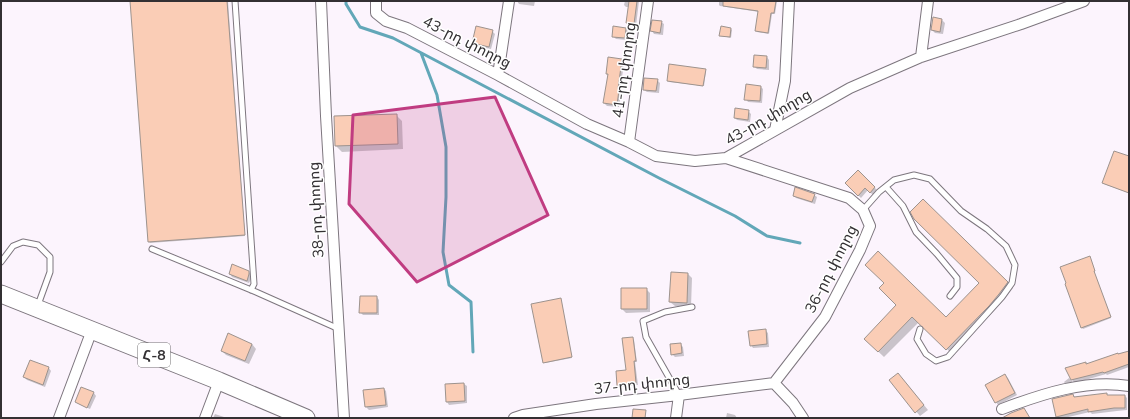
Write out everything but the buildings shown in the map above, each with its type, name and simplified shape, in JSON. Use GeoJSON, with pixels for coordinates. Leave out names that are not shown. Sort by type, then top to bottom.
{"type":"FeatureCollection","features":[{"type":"Feature","properties":{"kind":"main road","name":"Հ-8"},"geometry":{"type":"LineString","coordinates":[[1,294],[219,381],[306,418]]}},
{"type":"Feature","properties":{"kind":"street","name":"38-րդ փողոց"},"geometry":{"type":"LineString","coordinates":[[321,1],[326,124],[344,418]]}},
{"type":"Feature","properties":{"kind":"street","name":"43-րդ փողոց"},"geometry":{"type":"LineString","coordinates":[[376,1],[376,13],[386,21],[407,28],[498,75],[587,124],[629,142],[656,156],[695,161],[726,158],[850,88],[921,57],[1021,24],[1084,1]]}},
{"type":"Feature","properties":{"kind":"street"},"geometry":{"type":"LineString","coordinates":[[498,75],[510,1]]}},
{"type":"Feature","properties":{"kind":"street","name":"41-րդ փողոց"},"geometry":{"type":"LineString","coordinates":[[629,142],[648,1]]}},
{"type":"Feature","properties":{"kind":"street"},"geometry":{"type":"LineString","coordinates":[[775,130],[784,81],[789,1]]}},
{"type":"Feature","properties":{"kind":"street"},"geometry":{"type":"LineString","coordinates":[[921,57],[928,1]]}},
{"type":"Feature","properties":{"kind":"street","name":"36-րդ փողոց"},"geometry":{"type":"LineString","coordinates":[[726,158],[849,198],[863,210],[870,226],[860,250],[825,317],[774,383]]}},
{"type":"Feature","properties":{"kind":"street"},"geometry":{"type":"LineString","coordinates":[[59,418],[92,330]]}},
{"type":"Feature","properties":{"kind":"street"},"geometry":{"type":"LineString","coordinates":[[205,418],[219,381]]}},
{"type":"Feature","properties":{"kind":"street"},"geometry":{"type":"LineString","coordinates":[[774,383],[793,403],[803,418]]}},
{"type":"Feature","properties":{"kind":"street","name":"37-րդ փողոց"},"geometry":{"type":"LineString","coordinates":[[514,418],[596,404],[774,383]]}},
{"type":"Feature","properties":{"kind":"street"},"geometry":{"type":"LineString","coordinates":[[1002,409],[1032,398],[1064,390],[1099,384],[1129,386]]}},
{"type":"Feature","properties":{"kind":"street"},"geometry":{"type":"LineString","coordinates":[[676,418],[679,395]]}},
{"type":"Feature","properties":{"kind":"lane"},"geometry":{"type":"LineString","coordinates":[[235,1],[254,284],[251,290]]}},
{"type":"Feature","properties":{"kind":"lane"},"geometry":{"type":"LineString","coordinates":[[863,210],[879,192],[894,180],[914,175],[930,179],[961,211],[987,229],[1006,246],[1015,265],[1012,284],[948,357],[936,361],[926,354],[917,339],[920,329]]}},
{"type":"Feature","properties":{"kind":"lane"},"geometry":{"type":"LineString","coordinates":[[886,187],[903,206],[916,232],[937,254],[956,278],[957,287],[950,296]]}},
{"type":"Feature","properties":{"kind":"lane"},"geometry":{"type":"LineString","coordinates":[[1,262],[13,246],[23,242],[38,245],[50,257],[50,272],[37,308]]}},
{"type":"Feature","properties":{"kind":"lane"},"geometry":{"type":"LineString","coordinates":[[152,249],[251,290],[339,329]]}},
{"type":"Feature","properties":{"kind":"lane"},"geometry":{"type":"LineString","coordinates":[[679,395],[646,337],[643,321],[665,312],[692,307]]}},
{"type":"Feature","properties":{"kind":"highlighted area"},"geometry":{"type":"Polygon","coordinates":[[[495,97],[548,215],[417,282],[349,204],[353,115],[495,97]]]}},
{"type":"Feature","properties":{"kind":"waterway"},"geometry":{"type":"LineString","coordinates":[[346,1],[346,4],[360,27],[393,38],[659,178],[735,216],[767,236],[800,243]]}},
{"type":"Feature","properties":{"kind":"waterway"},"geometry":{"type":"LineString","coordinates":[[421,53],[437,95],[446,147],[446,197],[443,252],[449,285],[471,302],[473,352]]}}]}
